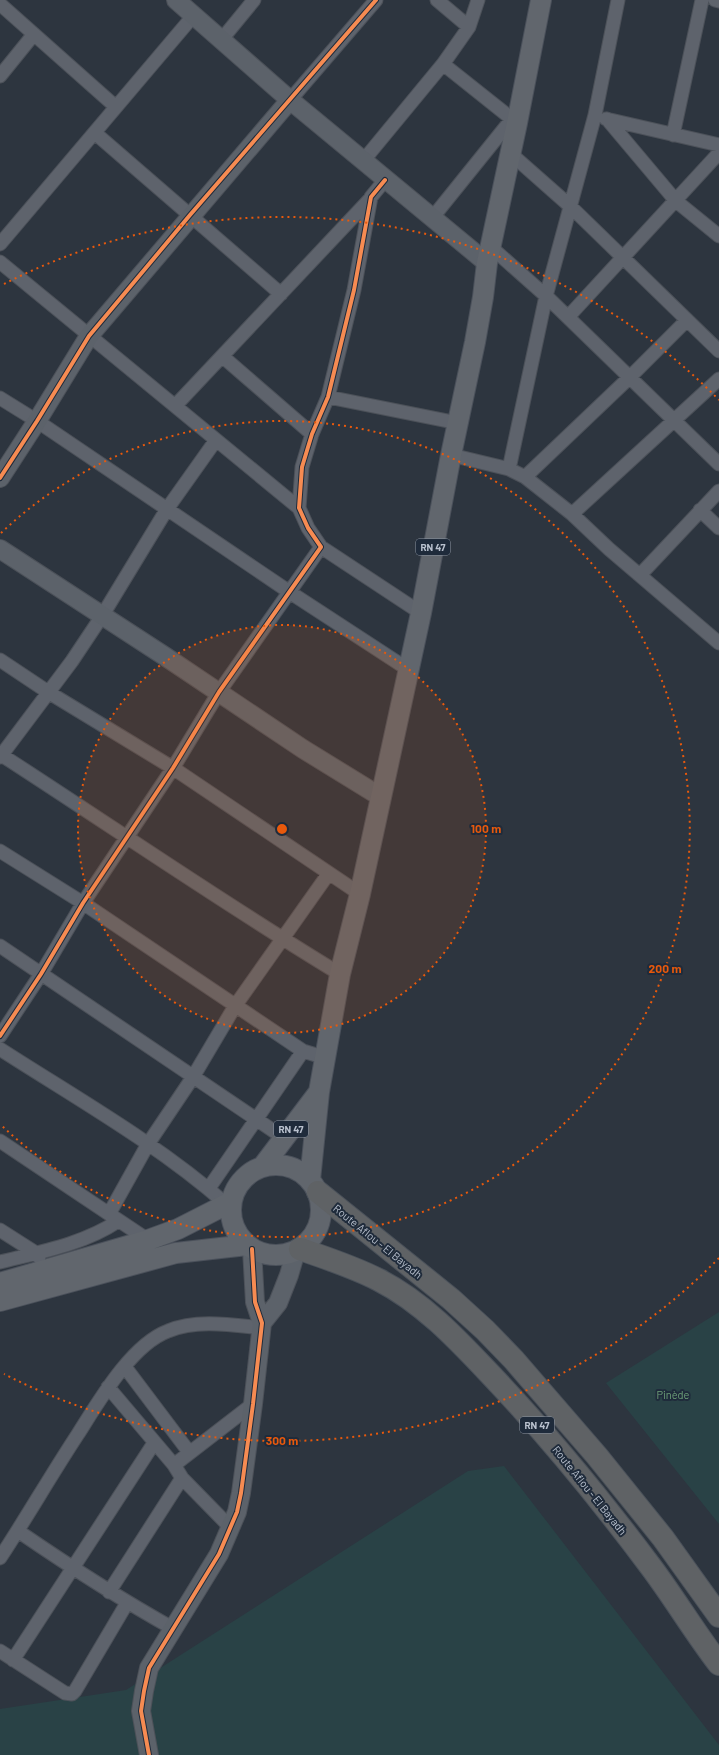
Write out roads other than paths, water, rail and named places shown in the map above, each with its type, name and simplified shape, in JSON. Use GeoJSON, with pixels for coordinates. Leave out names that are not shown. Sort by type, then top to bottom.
{"type":"FeatureCollection","features":[{"type":"Feature","properties":{"kind":"highway","name":"Route Aflou - El Bayadh"},"geometry":{"type":"LineString","coordinates":[[314,1186],[451,1299],[485,1330],[514,1360],[597,1456],[663,1538],[719,1616]]}},
{"type":"Feature","properties":{"kind":"highway","name":"Route Aflou - El Bayadh"},"geometry":{"type":"LineString","coordinates":[[298,1250],[379,1280],[408,1298],[437,1320],[510,1394],[576,1471],[652,1567],[719,1664]]}},
{"type":"Feature","properties":{"kind":"main road","name":"RN 47"},"geometry":{"type":"LineString","coordinates":[[314,1186],[319,1092],[340,974],[360,894],[422,613],[451,455],[483,297],[489,255],[511,154],[515,121],[540,0]]}},
{"type":"Feature","properties":{"kind":"main road","name":"RN 47"},"geometry":{"type":"LineString","coordinates":[[263,1166],[319,1092]]}},
{"type":"Feature","properties":{"kind":"main road"},"geometry":{"type":"LineString","coordinates":[[276,1164],[289,1166],[301,1172],[314,1186],[321,1204],[321,1217],[317,1230],[310,1240],[298,1250],[274,1256],[263,1254],[250,1247],[239,1237],[233,1226],[229,1203],[242,1179],[252,1171],[263,1166],[276,1164]]}},
{"type":"Feature","properties":{"kind":"main road"},"geometry":{"type":"LineString","coordinates":[[0,1283],[148,1240],[178,1229],[229,1203]]}},
{"type":"Feature","properties":{"kind":"main road"},"geometry":{"type":"LineString","coordinates":[[0,1302],[176,1253],[250,1247]]}},
{"type":"Feature","properties":{"kind":"street"},"geometry":{"type":"LineString","coordinates":[[176,0],[290,100],[385,180],[433,217],[546,296],[719,464]]}},
{"type":"Feature","properties":{"kind":"street"},"geometry":{"type":"LineString","coordinates":[[222,40],[254,0]]}},
{"type":"Feature","properties":{"kind":"street"},"geometry":{"type":"LineString","coordinates":[[437,0],[470,27]]}},
{"type":"Feature","properties":{"kind":"street"},"geometry":{"type":"LineString","coordinates":[[363,160],[443,64],[470,27],[478,0]]}},
{"type":"Feature","properties":{"kind":"street"},"geometry":{"type":"LineString","coordinates":[[509,469],[546,296],[595,115],[618,0]]}},
{"type":"Feature","properties":{"kind":"street"},"geometry":{"type":"LineString","coordinates":[[673,135],[702,0]]}},
{"type":"Feature","properties":{"kind":"street"},"geometry":{"type":"LineString","coordinates":[[715,0],[719,1]]}},
{"type":"Feature","properties":{"kind":"street"},"geometry":{"type":"LineString","coordinates":[[0,478],[89,336],[190,215],[290,100],[370,2]]}},
{"type":"Feature","properties":{"kind":"street"},"geometry":{"type":"LineString","coordinates":[[4,3],[34,34],[116,107]]}},
{"type":"Feature","properties":{"kind":"street"},"geometry":{"type":"LineString","coordinates":[[0,244],[194,15]]}},
{"type":"Feature","properties":{"kind":"street"},"geometry":{"type":"LineString","coordinates":[[0,76],[34,34]]}},
{"type":"Feature","properties":{"kind":"street"},"geometry":{"type":"LineString","coordinates":[[433,217],[515,121],[443,64]]}},
{"type":"Feature","properties":{"kind":"street"},"geometry":{"type":"LineString","coordinates":[[595,115],[719,145]]}},
{"type":"Feature","properties":{"kind":"street"},"geometry":{"type":"LineString","coordinates":[[607,119],[676,200],[719,236]]}},
{"type":"Feature","properties":{"kind":"street"},"geometry":{"type":"LineString","coordinates":[[95,133],[281,294]]}},
{"type":"Feature","properties":{"kind":"street"},"geometry":{"type":"LineString","coordinates":[[568,317],[719,153]]}},
{"type":"Feature","properties":{"kind":"street"},"geometry":{"type":"LineString","coordinates":[[511,154],[570,206],[719,351]]}},
{"type":"Feature","properties":{"kind":"street"},"geometry":{"type":"LineString","coordinates":[[175,406],[281,294],[385,180]]}},
{"type":"Feature","properties":{"kind":"street"},"geometry":{"type":"LineString","coordinates":[[299,508],[302,467],[312,434],[328,396],[354,290],[371,197]]}},
{"type":"Feature","properties":{"kind":"street"},"geometry":{"type":"LineString","coordinates":[[0,262],[299,508],[308,528],[321,547],[422,613]]}},
{"type":"Feature","properties":{"kind":"street"},"geometry":{"type":"LineString","coordinates":[[525,477],[630,378],[687,320]]}},
{"type":"Feature","properties":{"kind":"street"},"geometry":{"type":"LineString","coordinates":[[222,356],[312,434]]}},
{"type":"Feature","properties":{"kind":"street"},"geometry":{"type":"LineString","coordinates":[[572,514],[719,379]]}},
{"type":"Feature","properties":{"kind":"street"},"geometry":{"type":"LineString","coordinates":[[328,396],[458,423]]}},
{"type":"Feature","properties":{"kind":"street"},"geometry":{"type":"LineString","coordinates":[[0,398],[37,421],[291,593],[409,670]]}},
{"type":"Feature","properties":{"kind":"street"},"geometry":{"type":"LineString","coordinates":[[216,440],[166,509],[102,616],[72,661],[0,755],[282,939],[340,974]]}},
{"type":"Feature","properties":{"kind":"street"},"geometry":{"type":"LineString","coordinates":[[451,455],[509,469],[525,477],[572,514],[609,549],[719,643]]}},
{"type":"Feature","properties":{"kind":"street"},"geometry":{"type":"LineString","coordinates":[[640,574],[719,491]]}},
{"type":"Feature","properties":{"kind":"street"},"geometry":{"type":"LineString","coordinates":[[700,510],[719,528]]}},
{"type":"Feature","properties":{"kind":"street"},"geometry":{"type":"LineString","coordinates":[[0,1036],[41,974],[83,903],[173,768],[219,692],[291,593],[321,547]]}},
{"type":"Feature","properties":{"kind":"street"},"geometry":{"type":"LineString","coordinates":[[0,549],[219,692],[303,749],[381,797]]}},
{"type":"Feature","properties":{"kind":"street"},"geometry":{"type":"LineString","coordinates":[[0,660],[48,692],[173,768],[360,894]]}},
{"type":"Feature","properties":{"kind":"street"},"geometry":{"type":"LineString","coordinates":[[1,856],[83,903],[304,1051],[326,1058]]}},
{"type":"Feature","properties":{"kind":"street"},"geometry":{"type":"LineString","coordinates":[[0,1262],[36,1253],[85,1238],[105,1230],[113,1217],[148,1144],[193,1077],[235,1006],[329,872]]}},
{"type":"Feature","properties":{"kind":"street"},"geometry":{"type":"LineString","coordinates":[[0,946],[284,1138]]}},
{"type":"Feature","properties":{"kind":"street"},"geometry":{"type":"LineString","coordinates":[[0,1049],[148,1144],[229,1203]]}},
{"type":"Feature","properties":{"kind":"street"},"geometry":{"type":"LineString","coordinates":[[208,1188],[304,1051]]}},
{"type":"Feature","properties":{"kind":"street"},"geometry":{"type":"LineString","coordinates":[[0,1141],[148,1240]]}},
{"type":"Feature","properties":{"kind":"street"},"geometry":{"type":"LineString","coordinates":[[0,1230],[36,1253],[49,1269]]}},
{"type":"Feature","properties":{"kind":"street"},"geometry":{"type":"LineString","coordinates":[[149,1755],[141,1711],[149,1668],[174,1630],[219,1554],[232,1528],[241,1493],[262,1326],[255,1302],[250,1247]]}},
{"type":"Feature","properties":{"kind":"street"},"geometry":{"type":"LineString","coordinates":[[262,1326],[278,1304],[298,1250]]}},
{"type":"Feature","properties":{"kind":"street"},"geometry":{"type":"LineString","coordinates":[[0,1558],[108,1388],[139,1350],[169,1330],[187,1326],[220,1324],[262,1326]]}},
{"type":"Feature","properties":{"kind":"street"},"geometry":{"type":"LineString","coordinates":[[124,1368],[189,1452]]}},
{"type":"Feature","properties":{"kind":"street"},"geometry":{"type":"LineString","coordinates":[[108,1388],[174,1465],[182,1478],[232,1528]]}},
{"type":"Feature","properties":{"kind":"street"},"geometry":{"type":"LineString","coordinates":[[174,1465],[253,1404]]}},
{"type":"Feature","properties":{"kind":"street"},"geometry":{"type":"LineString","coordinates":[[13,1660],[154,1443]]}},
{"type":"Feature","properties":{"kind":"street"},"geometry":{"type":"LineString","coordinates":[[109,1592],[182,1478]]}},
{"type":"Feature","properties":{"kind":"street"},"geometry":{"type":"LineString","coordinates":[[18,1531],[109,1592],[174,1630]]}},
{"type":"Feature","properties":{"kind":"street"},"geometry":{"type":"LineString","coordinates":[[0,1651],[65,1693],[72,1694],[127,1603]]}},
{"type":"Feature","properties":{"kind":"park label","name":"Pinède"},"geometry":{"type":"Point","coordinates":[673,1394]}}]}
